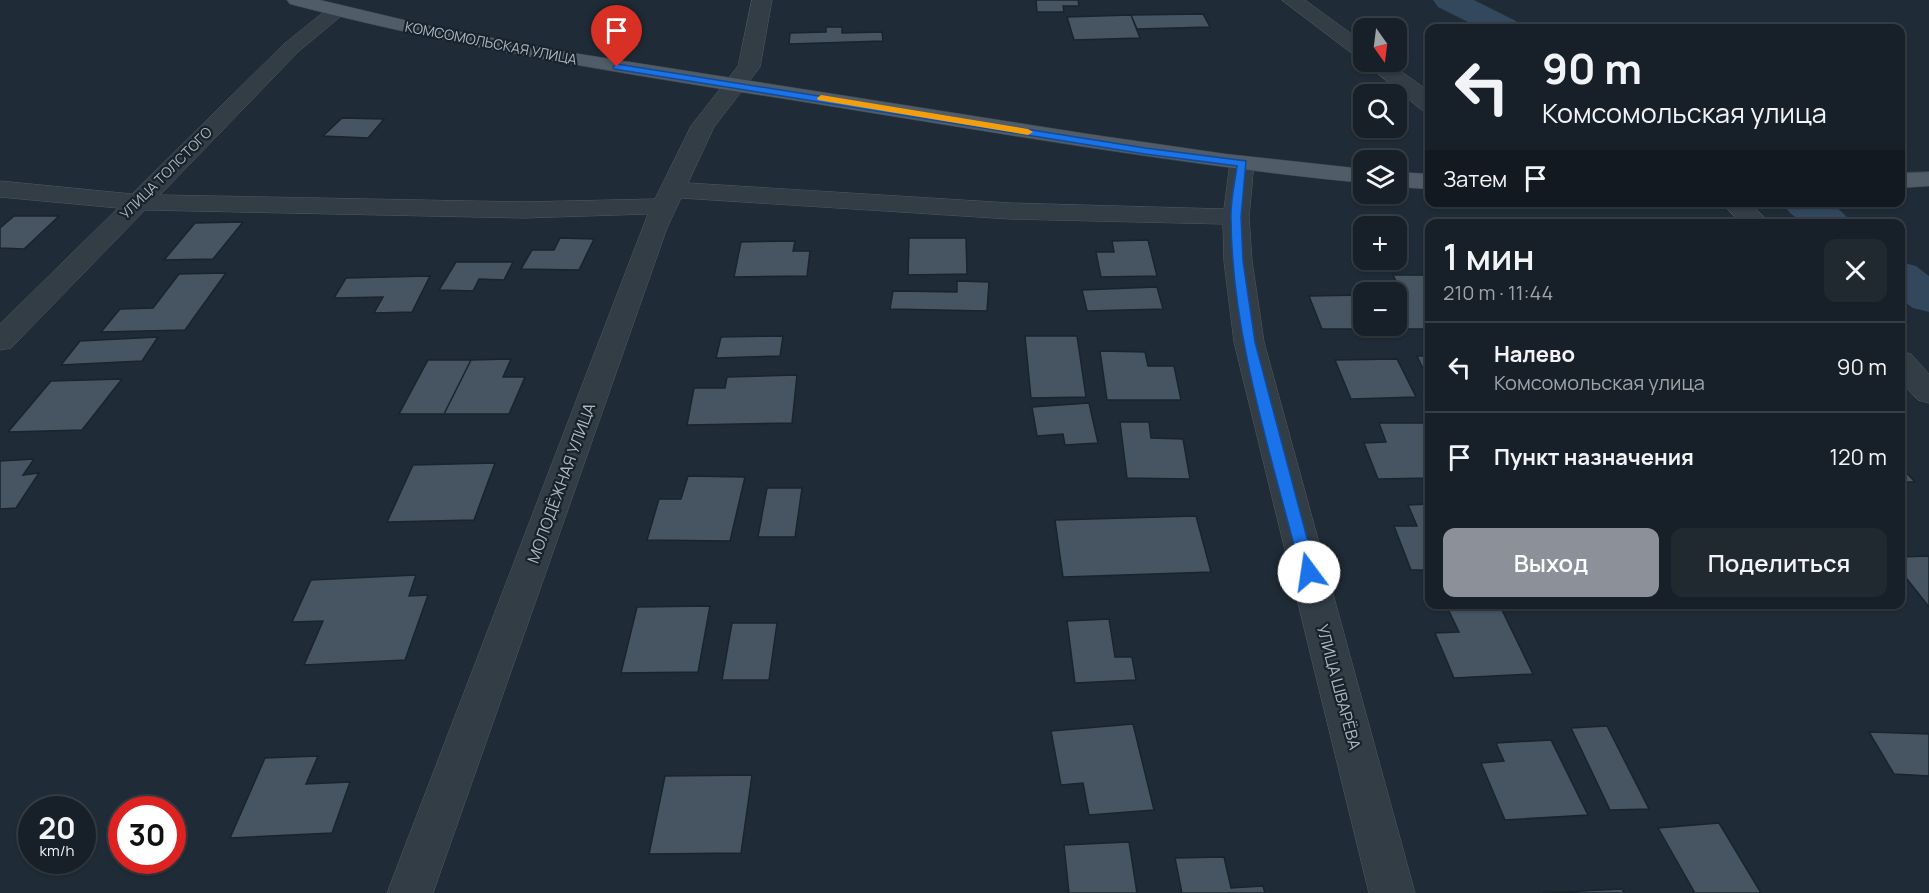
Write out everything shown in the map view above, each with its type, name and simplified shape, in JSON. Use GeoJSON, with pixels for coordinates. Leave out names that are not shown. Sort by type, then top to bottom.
{"type":"FeatureCollection","features":[{"type":"Feature","properties":{"kind":"main road","name":"КОМСОМОЛЬСКАЯ УЛИЦА"},"geometry":{"type":"LineString","coordinates":[[297,0],[337,11],[507,48],[1145,151],[1353,175]]}},
{"type":"Feature","properties":{"kind":"main road"},"geometry":{"type":"LineString","coordinates":[[1905,181],[1929,179]]}},
{"type":"Feature","properties":{"kind":"main road"},"geometry":{"type":"LineString","coordinates":[[1407,180],[1425,182]]}},
{"type":"Feature","properties":{"kind":"street","name":"МОЛОДЁЖНАЯ УЛИЦА"},"geometry":{"type":"LineString","coordinates":[[410,893],[654,228],[703,126],[748,67],[762,0]]}},
{"type":"Feature","properties":{"kind":"street"},"geometry":{"type":"LineString","coordinates":[[1292,0],[1353,45]]}},
{"type":"Feature","properties":{"kind":"street","name":"УЛИЦА ТОЛСТОГО"},"geometry":{"type":"LineString","coordinates":[[0,341],[291,48],[337,11]]}},
{"type":"Feature","properties":{"kind":"street"},"geometry":{"type":"LineString","coordinates":[[1389,72],[1425,100]]}},
{"type":"Feature","properties":{"kind":"street","name":"УЛИЦА ШВАРЁВА"},"geometry":{"type":"LineString","coordinates":[[1242,163],[1236,217],[1238,261],[1249,342],[1392,893]]}},
{"type":"Feature","properties":{"kind":"street"},"geometry":{"type":"LineString","coordinates":[[0,189],[138,202],[523,210],[669,198],[1236,217]]}},
{"type":"Feature","properties":{"kind":"street"},"geometry":{"type":"LineString","coordinates":[[1739,207],[1752,219]]}},
{"type":"Feature","properties":{"kind":"street"},"geometry":{"type":"LineString","coordinates":[[1905,367],[1929,393]]}},
{"type":"Feature","properties":{"kind":"building"},"geometry":{"type":"Polygon","coordinates":[[[1036,0],[1078,0],[1079,6],[1063,6],[1064,12],[1037,12],[1036,0]]]}},
{"type":"Feature","properties":{"kind":"building"},"geometry":{"type":"Polygon","coordinates":[[[1203,14],[1210,27],[1137,29],[1131,15],[1203,14]]]}},
{"type":"Feature","properties":{"kind":"building"},"geometry":{"type":"Polygon","coordinates":[[[1131,15],[1140,38],[1074,40],[1067,17],[1131,15]]]}},
{"type":"Feature","properties":{"kind":"building"},"geometry":{"type":"Polygon","coordinates":[[[826,27],[842,27],[842,33],[882,32],[883,41],[789,44],[790,33],[826,32],[826,27]]]}},
{"type":"Feature","properties":{"kind":"building"},"geometry":{"type":"Polygon","coordinates":[[[342,118],[384,119],[368,138],[323,136],[342,118]]]}},
{"type":"Feature","properties":{"kind":"building"},"geometry":{"type":"Polygon","coordinates":[[[14,216],[59,216],[24,249],[0,248],[0,228],[14,216]]]}},
{"type":"Feature","properties":{"kind":"building"},"geometry":{"type":"Polygon","coordinates":[[[243,222],[213,259],[164,260],[195,223],[243,222]]]}},
{"type":"Feature","properties":{"kind":"building"},"geometry":{"type":"Polygon","coordinates":[[[560,238],[594,239],[579,270],[521,269],[532,250],[554,250],[560,238]]]}},
{"type":"Feature","properties":{"kind":"building"},"geometry":{"type":"Polygon","coordinates":[[[909,238],[966,238],[967,274],[908,275],[909,238]]]}},
{"type":"Feature","properties":{"kind":"building"},"geometry":{"type":"Polygon","coordinates":[[[1148,240],[1157,276],[1101,277],[1096,252],[1114,252],[1112,241],[1148,240]]]}},
{"type":"Feature","properties":{"kind":"building"},"geometry":{"type":"Polygon","coordinates":[[[795,241],[793,251],[810,251],[807,276],[734,277],[741,242],[795,241]]]}},
{"type":"Feature","properties":{"kind":"building"},"geometry":{"type":"Polygon","coordinates":[[[456,262],[513,262],[504,280],[479,279],[473,291],[439,290],[456,262]]]}},
{"type":"Feature","properties":{"kind":"building"},"geometry":{"type":"Polygon","coordinates":[[[226,273],[185,330],[101,332],[120,309],[153,308],[179,274],[226,273]]]}},
{"type":"Feature","properties":{"kind":"building"},"geometry":{"type":"Polygon","coordinates":[[[1393,275],[1425,275],[1425,329],[1407,329],[1407,282],[1396,282],[1393,275]]]}},
{"type":"Feature","properties":{"kind":"building"},"geometry":{"type":"Polygon","coordinates":[[[430,276],[412,312],[374,313],[383,297],[334,298],[346,278],[430,276]]]}},
{"type":"Feature","properties":{"kind":"building"},"geometry":{"type":"Polygon","coordinates":[[[957,281],[989,282],[987,311],[890,309],[893,291],[957,292],[957,281]]]}},
{"type":"Feature","properties":{"kind":"building"},"geometry":{"type":"Polygon","coordinates":[[[1157,287],[1163,309],[1087,311],[1082,290],[1157,287]]]}},
{"type":"Feature","properties":{"kind":"building"},"geometry":{"type":"Polygon","coordinates":[[[1353,295],[1353,329],[1322,329],[1309,296],[1353,295]]]}},
{"type":"Feature","properties":{"kind":"building"},"geometry":{"type":"Polygon","coordinates":[[[783,336],[780,356],[716,358],[721,337],[783,336]]]}},
{"type":"Feature","properties":{"kind":"building"},"geometry":{"type":"Polygon","coordinates":[[[1025,336],[1077,336],[1086,397],[1031,398],[1025,336]]]}},
{"type":"Feature","properties":{"kind":"building"},"geometry":{"type":"Polygon","coordinates":[[[158,337],[142,361],[61,365],[80,341],[158,337]]]}},
{"type":"Feature","properties":{"kind":"building"},"geometry":{"type":"Polygon","coordinates":[[[1100,351],[1145,352],[1148,366],[1174,366],[1181,400],[1107,400],[1100,351]]]}},
{"type":"Feature","properties":{"kind":"building"},"geometry":{"type":"Polygon","coordinates":[[[1417,356],[1425,356],[1425,373],[1417,356]]]}},
{"type":"Feature","properties":{"kind":"building"},"geometry":{"type":"Polygon","coordinates":[[[511,359],[503,377],[525,377],[509,414],[444,414],[471,360],[511,359]]]}},
{"type":"Feature","properties":{"kind":"building"},"geometry":{"type":"Polygon","coordinates":[[[1397,359],[1416,397],[1351,399],[1335,360],[1397,359]]]}},
{"type":"Feature","properties":{"kind":"building"},"geometry":{"type":"Polygon","coordinates":[[[428,360],[471,360],[444,414],[399,414],[428,360]]]}},
{"type":"Feature","properties":{"kind":"building"},"geometry":{"type":"Polygon","coordinates":[[[797,375],[792,423],[687,425],[694,388],[725,388],[727,377],[797,375]]]}},
{"type":"Feature","properties":{"kind":"building"},"geometry":{"type":"Polygon","coordinates":[[[122,379],[82,430],[8,432],[51,381],[122,379]]]}},
{"type":"Feature","properties":{"kind":"building"},"geometry":{"type":"Polygon","coordinates":[[[1089,403],[1098,443],[1065,445],[1063,434],[1037,436],[1032,407],[1089,403]]]}},
{"type":"Feature","properties":{"kind":"building"},"geometry":{"type":"Polygon","coordinates":[[[1120,422],[1149,422],[1151,438],[1183,439],[1190,479],[1127,478],[1120,422]]]}},
{"type":"Feature","properties":{"kind":"building"},"geometry":{"type":"Polygon","coordinates":[[[1379,423],[1425,423],[1425,478],[1378,479],[1364,443],[1386,442],[1379,423]]]}},
{"type":"Feature","properties":{"kind":"building"},"geometry":{"type":"Polygon","coordinates":[[[34,459],[23,475],[39,473],[16,508],[0,509],[0,461],[34,459]]]}},
{"type":"Feature","properties":{"kind":"building"},"geometry":{"type":"Polygon","coordinates":[[[495,463],[474,520],[387,522],[413,465],[495,463]]]}},
{"type":"Feature","properties":{"kind":"building"},"geometry":{"type":"Polygon","coordinates":[[[1905,471],[1915,482],[1905,482],[1905,471]]]}},
{"type":"Feature","properties":{"kind":"building"},"geometry":{"type":"Polygon","coordinates":[[[688,476],[745,477],[730,541],[647,540],[659,499],[681,499],[688,476]]]}},
{"type":"Feature","properties":{"kind":"building"},"geometry":{"type":"Polygon","coordinates":[[[767,488],[802,488],[795,537],[758,537],[767,488]]]}},
{"type":"Feature","properties":{"kind":"building"},"geometry":{"type":"Polygon","coordinates":[[[1425,504],[1425,570],[1411,570],[1394,526],[1417,526],[1408,505],[1425,504]]]}},
{"type":"Feature","properties":{"kind":"building"},"geometry":{"type":"Polygon","coordinates":[[[1196,516],[1211,572],[1063,577],[1055,520],[1196,516]]]}},
{"type":"Feature","properties":{"kind":"building"},"geometry":{"type":"Polygon","coordinates":[[[1929,556],[1929,607],[1905,576],[1905,557],[1929,556]]]}},
{"type":"Feature","properties":{"kind":"building"},"geometry":{"type":"Polygon","coordinates":[[[416,575],[409,596],[428,595],[405,660],[304,665],[323,621],[292,622],[311,580],[416,575]]]}},
{"type":"Feature","properties":{"kind":"building"},"geometry":{"type":"Polygon","coordinates":[[[710,606],[698,672],[621,673],[637,607],[710,606]]]}},
{"type":"Feature","properties":{"kind":"building"},"geometry":{"type":"Polygon","coordinates":[[[1448,609],[1501,609],[1533,674],[1454,678],[1435,633],[1459,632],[1448,609]]]}},
{"type":"Feature","properties":{"kind":"building"},"geometry":{"type":"Polygon","coordinates":[[[1109,619],[1115,657],[1132,657],[1136,680],[1075,683],[1067,621],[1109,619]]]}},
{"type":"Feature","properties":{"kind":"building"},"geometry":{"type":"Polygon","coordinates":[[[732,623],[777,623],[769,680],[722,680],[732,623]]]}},
{"type":"Feature","properties":{"kind":"building"},"geometry":{"type":"Polygon","coordinates":[[[1133,724],[1154,810],[1089,815],[1083,783],[1061,785],[1051,731],[1133,724]]]}},
{"type":"Feature","properties":{"kind":"building"},"geometry":{"type":"Polygon","coordinates":[[[1607,726],[1649,809],[1610,810],[1571,728],[1607,726]]]}},
{"type":"Feature","properties":{"kind":"building"},"geometry":{"type":"Polygon","coordinates":[[[1869,732],[1929,734],[1929,776],[1894,774],[1869,732]]]}},
{"type":"Feature","properties":{"kind":"building"},"geometry":{"type":"Polygon","coordinates":[[[1551,740],[1588,815],[1505,820],[1481,763],[1504,761],[1496,743],[1551,740]]]}},
{"type":"Feature","properties":{"kind":"building"},"geometry":{"type":"Polygon","coordinates":[[[318,756],[306,784],[350,782],[332,833],[230,838],[265,758],[318,756]]]}},
{"type":"Feature","properties":{"kind":"building"},"geometry":{"type":"Polygon","coordinates":[[[752,775],[741,853],[649,854],[665,776],[752,775]]]}},
{"type":"Feature","properties":{"kind":"building"},"geometry":{"type":"Polygon","coordinates":[[[1719,823],[1761,893],[1695,893],[1658,828],[1719,823]]]}},
{"type":"Feature","properties":{"kind":"building"},"geometry":{"type":"Polygon","coordinates":[[[1129,842],[1137,893],[1069,893],[1064,845],[1129,842]]]}},
{"type":"Feature","properties":{"kind":"building"},"geometry":{"type":"Polygon","coordinates":[[[1224,857],[1231,888],[1263,886],[1265,893],[1182,893],[1175,858],[1224,857]]]}},
{"type":"Feature","properties":{"kind":"building"},"geometry":{"type":"Polygon","coordinates":[[[1622,889],[1624,893],[1543,893],[1622,889]]]}},
{"type":"Feature","properties":{"kind":"waterway"},"geometry":{"type":"LineString","coordinates":[[1449,0],[1496,24]]}},
{"type":"Feature","properties":{"kind":"waterway"},"geometry":{"type":"LineString","coordinates":[[1809,207],[1824,219]]}},
{"type":"Feature","properties":{"kind":"waterway"},"geometry":{"type":"LineString","coordinates":[[1905,280],[1929,298]]}},
{"type":"Feature","properties":{"kind":"slow traffic"},"geometry":{"type":"LineString","coordinates":[[821,98],[1028,132]]}},
{"type":"Feature","properties":{"kind":"route"},"geometry":{"type":"LineString","coordinates":[[617,67],[1145,151],[1242,163],[1236,217],[1238,261],[1249,342],[1309,572]]}}]}
